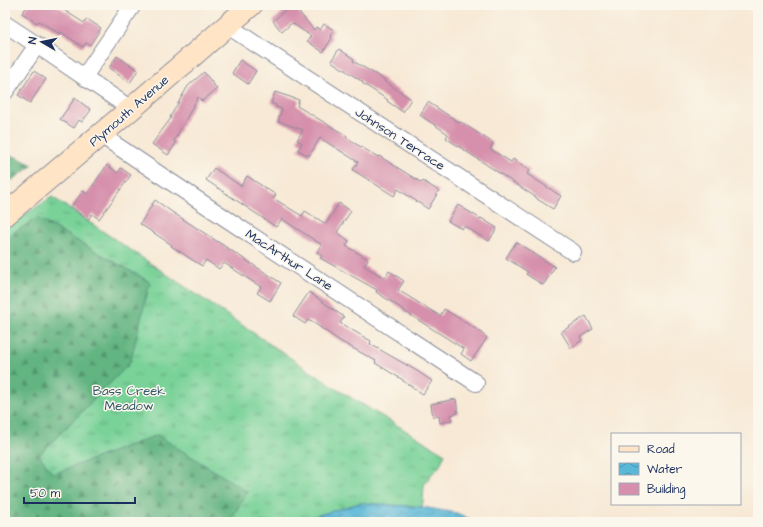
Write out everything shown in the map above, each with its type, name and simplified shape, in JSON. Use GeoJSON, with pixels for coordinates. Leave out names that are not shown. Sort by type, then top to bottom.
{"type":"FeatureCollection","features":[{"type":"Feature","properties":{"kind":"street"},"geometry":{"type":"LineString","coordinates":[[84,77],[133,5]]}},
{"type":"Feature","properties":{"kind":"street","name":"Plymouth Avenue"},"geometry":{"type":"LineString","coordinates":[[5,215],[101,135],[251,5]]}},
{"type":"Feature","properties":{"kind":"street"},"geometry":{"type":"LineString","coordinates":[[5,24],[131,109]]}},
{"type":"Feature","properties":{"kind":"street","name":"Johnson Terrace"},"geometry":{"type":"LineString","coordinates":[[228,26],[573,252]]}},
{"type":"Feature","properties":{"kind":"street"},"geometry":{"type":"LineString","coordinates":[[5,92],[37,45]]}},
{"type":"Feature","properties":{"kind":"street","name":"MacArthur Lane"},"geometry":{"type":"LineString","coordinates":[[101,135],[476,384]]}},
{"type":"Feature","properties":{"kind":"green space"},"geometry":{"type":"Polygon","coordinates":[[[5,152],[33,165],[5,185],[5,152]]]}},
{"type":"Feature","properties":{"kind":"green space","name":"Bass Creek Meadow"},"geometry":{"type":"Polygon","coordinates":[[[52,197],[335,388],[445,454],[439,467],[424,485],[422,507],[360,503],[295,522],[5,522],[5,228],[52,197]]]}},
{"type":"Feature","properties":{"kind":"green space"},"geometry":{"type":"Polygon","coordinates":[[[37,218],[150,282],[130,363],[39,455],[53,474],[157,435],[248,492],[229,522],[5,522],[5,238],[37,218]]]}},
{"type":"Feature","properties":{"kind":"water"},"geometry":{"type":"Polygon","coordinates":[[[360,503],[422,507],[457,513],[476,522],[295,522],[360,503]]]}},
{"type":"Feature","properties":{"kind":"building"},"geometry":{"type":"Polygon","coordinates":[[[28,5],[56,5],[84,23],[87,19],[101,28],[90,45],[86,43],[83,47],[61,32],[60,34],[39,21],[37,23],[22,13],[28,5]]]}},
{"type":"Feature","properties":{"kind":"building"},"geometry":{"type":"Polygon","coordinates":[[[291,5],[293,5],[314,30],[316,27],[320,30],[324,24],[334,30],[330,36],[332,38],[323,52],[307,41],[311,36],[292,23],[282,32],[273,21],[291,5]]]}},
{"type":"Feature","properties":{"kind":"building"},"geometry":{"type":"Polygon","coordinates":[[[339,49],[354,59],[353,61],[385,80],[384,81],[411,99],[403,112],[362,83],[363,82],[331,61],[339,49]]]}},
{"type":"Feature","properties":{"kind":"building"},"geometry":{"type":"Polygon","coordinates":[[[117,56],[138,70],[130,83],[109,68],[117,56]]]}},
{"type":"Feature","properties":{"kind":"building"},"geometry":{"type":"Polygon","coordinates":[[[240,60],[256,71],[248,84],[232,73],[240,60]]]}},
{"type":"Feature","properties":{"kind":"building"},"geometry":{"type":"Polygon","coordinates":[[[34,71],[46,79],[30,103],[18,95],[34,71]]]}},
{"type":"Feature","properties":{"kind":"building"},"geometry":{"type":"Polygon","coordinates":[[[204,72],[217,89],[202,101],[198,97],[174,141],[176,143],[168,155],[152,144],[171,118],[170,117],[188,86],[204,72]]]}},
{"type":"Feature","properties":{"kind":"building"},"geometry":{"type":"Polygon","coordinates":[[[275,92],[299,100],[297,106],[347,136],[346,137],[351,141],[378,157],[379,156],[422,183],[423,181],[439,191],[428,209],[398,189],[394,196],[353,170],[358,162],[320,138],[309,156],[298,150],[302,143],[297,140],[303,130],[278,121],[282,109],[271,103],[275,92]]]}},
{"type":"Feature","properties":{"kind":"building"},"geometry":{"type":"Polygon","coordinates":[[[75,98],[91,110],[82,122],[79,120],[74,128],[60,119],[75,98]]]}},
{"type":"Feature","properties":{"kind":"building"},"geometry":{"type":"Polygon","coordinates":[[[428,102],[493,143],[490,149],[511,162],[513,159],[530,170],[527,174],[561,196],[553,209],[446,138],[448,134],[420,115],[428,102]]]}},
{"type":"Feature","properties":{"kind":"building"},"geometry":{"type":"Polygon","coordinates":[[[107,165],[118,173],[121,168],[131,175],[99,219],[92,214],[88,220],[71,207],[83,191],[87,194],[107,165]]]}},
{"type":"Feature","properties":{"kind":"building"},"geometry":{"type":"Polygon","coordinates":[[[214,168],[241,186],[247,176],[276,195],[273,198],[302,216],[305,211],[326,224],[339,203],[351,211],[337,232],[349,241],[346,246],[368,259],[364,266],[385,278],[389,271],[404,281],[398,290],[440,316],[444,309],[479,331],[487,338],[471,361],[461,354],[464,349],[404,311],[376,292],[377,290],[320,258],[322,256],[317,252],[322,245],[282,219],[276,227],[206,180],[214,168]]]}},
{"type":"Feature","properties":{"kind":"building"},"geometry":{"type":"Polygon","coordinates":[[[155,200],[281,283],[270,301],[257,293],[261,287],[224,263],[219,269],[206,260],[202,266],[140,224],[155,200]]]}},
{"type":"Feature","properties":{"kind":"building"},"geometry":{"type":"Polygon","coordinates":[[[458,205],[497,228],[489,241],[464,226],[462,229],[448,221],[458,205]]]}},
{"type":"Feature","properties":{"kind":"building"},"geometry":{"type":"Polygon","coordinates":[[[516,242],[555,267],[543,285],[526,274],[528,272],[506,258],[516,242]]]}},
{"type":"Feature","properties":{"kind":"building"},"geometry":{"type":"Polygon","coordinates":[[[309,292],[344,317],[340,323],[371,341],[370,344],[432,381],[423,394],[375,363],[376,361],[340,341],[311,321],[308,320],[305,324],[293,316],[309,292]]]}},
{"type":"Feature","properties":{"kind":"building"},"geometry":{"type":"Polygon","coordinates":[[[586,316],[593,329],[580,337],[582,340],[571,348],[561,332],[586,316]]]}},
{"type":"Feature","properties":{"kind":"building"},"geometry":{"type":"Polygon","coordinates":[[[456,399],[458,413],[451,415],[452,420],[440,423],[439,416],[433,417],[431,404],[456,399]]]}}]}
